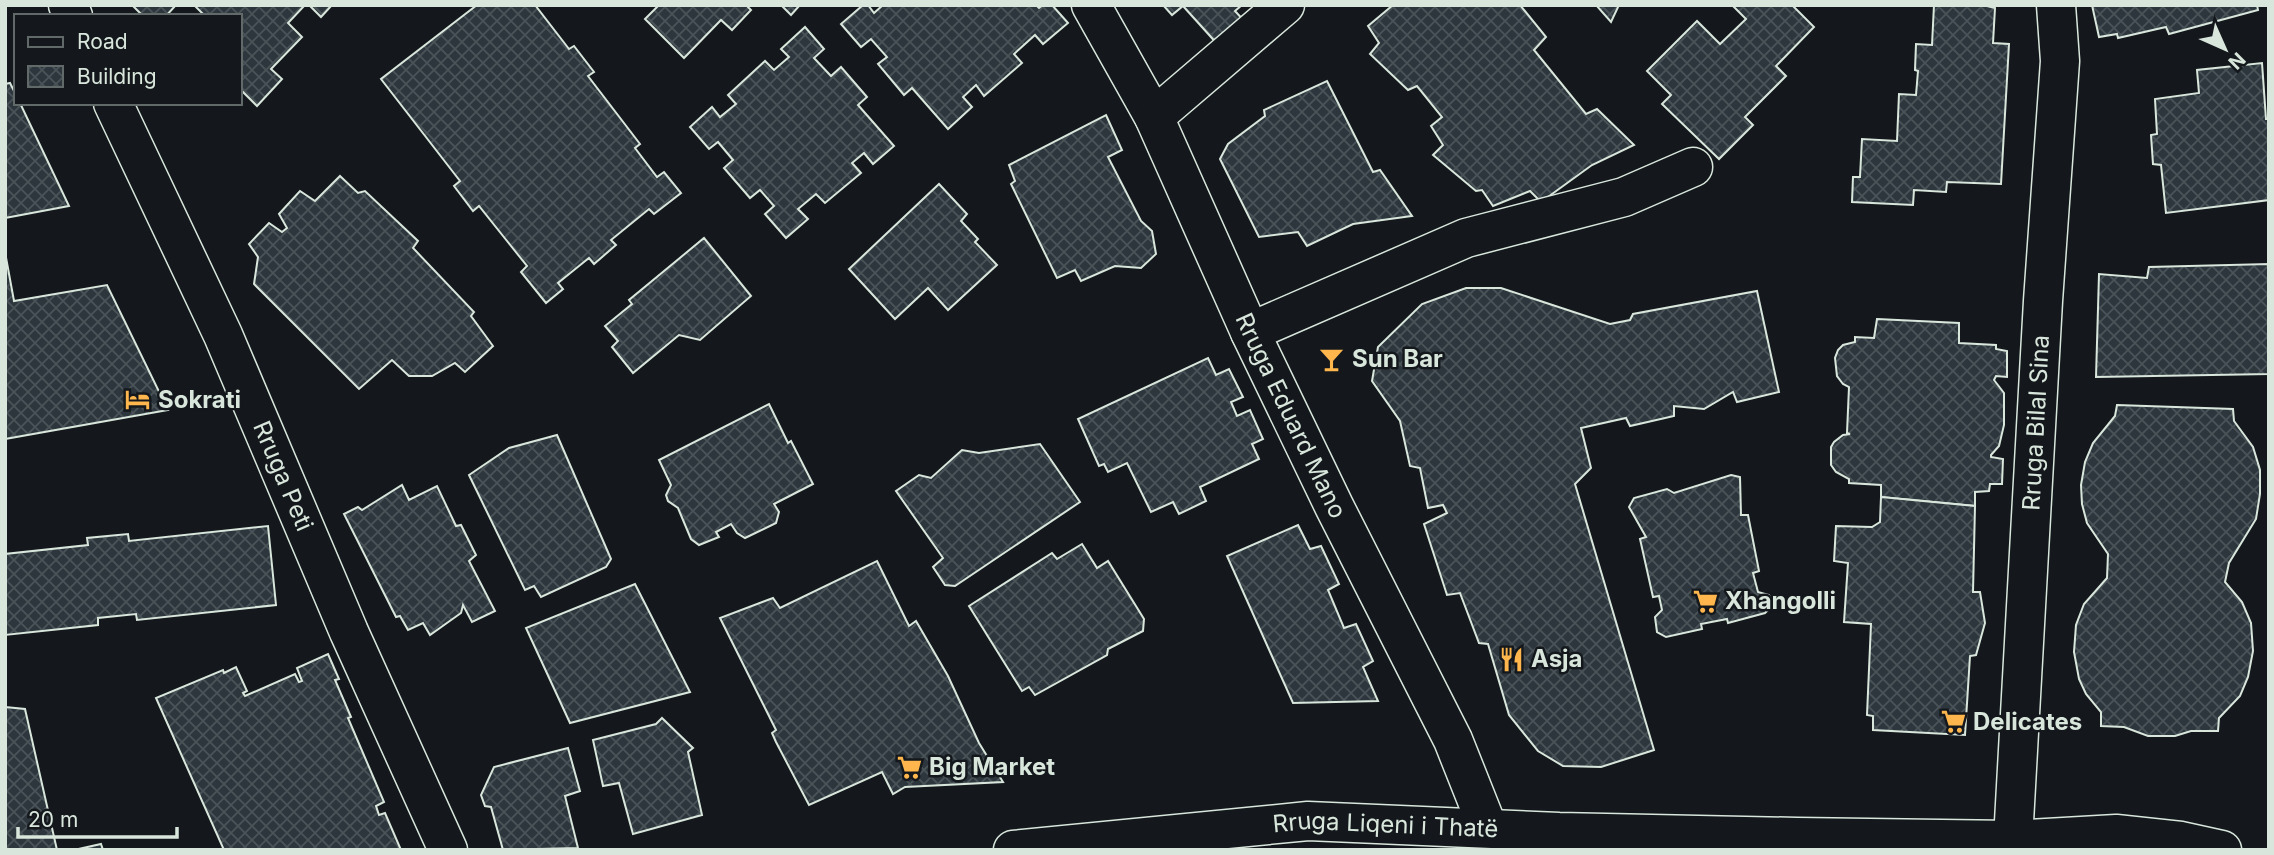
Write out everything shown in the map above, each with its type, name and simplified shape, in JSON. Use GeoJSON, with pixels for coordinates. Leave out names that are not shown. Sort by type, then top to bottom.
{"type":"FeatureCollection","features":[{"type":"Feature","properties":{"kind":"street","name":"Rruga Eduard Mano"},"geometry":{"type":"LineString","coordinates":[[1091,5],[1154,117],[1250,332],[1334,506],[1453,740],[1488,828]]}},
{"type":"Feature","properties":{"kind":"street"},"geometry":{"type":"LineString","coordinates":[[1154,117],[1285,5]]}},
{"type":"Feature","properties":{"kind":"street","name":"Rruga Bilal Sina"},"geometry":{"type":"LineString","coordinates":[[2013,840],[2043,301],[2060,61],[2056,5]]}},
{"type":"Feature","properties":{"kind":"street","name":"Rruga Peti"},"geometry":{"type":"LineString","coordinates":[[114,105],[223,335],[349,632],[448,850]]}},
{"type":"Feature","properties":{"kind":"street"},"geometry":{"type":"LineString","coordinates":[[1250,332],[1466,238],[1625,197],[1693,167]]}},
{"type":"Feature","properties":{"kind":"street","name":"Rruga Liqeni i Thatë"},"geometry":{"type":"LineString","coordinates":[[1013,850],[1308,821],[1601,833],[2013,840],[2116,834],[2182,841],[2222,850]]}},
{"type":"Feature","properties":{"kind":"building"},"geometry":{"type":"Polygon","coordinates":[[[132,5],[176,5],[168,14],[141,14],[132,5]]]}},
{"type":"Feature","properties":{"kind":"building"},"geometry":{"type":"Polygon","coordinates":[[[194,5],[305,5],[288,23],[302,37],[271,69],[282,79],[257,106],[242,91],[242,14],[203,14],[194,5]]]}},
{"type":"Feature","properties":{"kind":"building"},"geometry":{"type":"Polygon","coordinates":[[[309,5],[332,5],[321,17],[309,5]]]}},
{"type":"Feature","properties":{"kind":"building"},"geometry":{"type":"Polygon","coordinates":[[[477,5],[535,5],[569,49],[574,46],[594,72],[588,76],[640,144],[635,148],[657,177],[664,172],[681,193],[654,214],[649,209],[611,240],[616,245],[594,264],[589,258],[558,283],[563,289],[546,303],[521,272],[527,266],[479,206],[473,211],[454,186],[460,181],[381,79],[477,5]]]}},
{"type":"Feature","properties":{"kind":"building"},"geometry":{"type":"Polygon","coordinates":[[[659,5],[746,5],[751,10],[732,30],[721,20],[684,58],[645,19],[659,5]]]}},
{"type":"Feature","properties":{"kind":"building"},"geometry":{"type":"Polygon","coordinates":[[[781,5],[800,5],[791,15],[781,5]]]}},
{"type":"Feature","properties":{"kind":"building"},"geometry":{"type":"Polygon","coordinates":[[[863,5],[868,5],[874,13],[883,5],[1036,5],[1039,8],[1052,5],[1068,23],[1043,44],[1035,35],[1014,54],[1022,63],[984,96],[976,85],[963,97],[972,107],[948,129],[912,88],[904,95],[878,64],[887,57],[871,39],[861,47],[841,24],[863,5]]]}},
{"type":"Feature","properties":{"kind":"building"},"geometry":{"type":"Polygon","coordinates":[[[1163,5],[1242,5],[1235,11],[1247,24],[1220,47],[1183,6],[1172,15],[1163,5]]]}},
{"type":"Feature","properties":{"kind":"building"},"geometry":{"type":"Polygon","coordinates":[[[1393,5],[1520,5],[1546,37],[1534,50],[1586,114],[1597,109],[1634,145],[1592,165],[1541,202],[1530,191],[1493,206],[1482,190],[1476,191],[1433,155],[1443,145],[1431,126],[1442,117],[1417,86],[1408,90],[1370,54],[1379,43],[1368,26],[1393,5]]]}},
{"type":"Feature","properties":{"kind":"building"},"geometry":{"type":"Polygon","coordinates":[[[1596,5],[1619,5],[1611,22],[1596,5]]]}},
{"type":"Feature","properties":{"kind":"building"},"geometry":{"type":"Polygon","coordinates":[[[1732,5],[1792,5],[1814,27],[1776,66],[1786,76],[1745,117],[1753,125],[1719,159],[1662,104],[1671,95],[1647,71],[1697,21],[1720,44],[1746,19],[1732,5]]]}},
{"type":"Feature","properties":{"kind":"building"},"geometry":{"type":"Polygon","coordinates":[[[1934,5],[1983,5],[1995,8],[1993,43],[2009,44],[2001,184],[1947,182],[1946,192],[1914,190],[1913,205],[1852,202],[1853,177],[1860,177],[1862,139],[1897,141],[1899,94],[1916,95],[1916,44],[1932,45],[1934,5]]]}},
{"type":"Feature","properties":{"kind":"building"},"geometry":{"type":"Polygon","coordinates":[[[2092,5],[2257,5],[2258,10],[2169,34],[2166,27],[2118,38],[2117,34],[2099,37],[2092,5]]]}},
{"type":"Feature","properties":{"kind":"building"},"geometry":{"type":"Polygon","coordinates":[[[805,27],[824,49],[814,58],[831,76],[841,67],[867,97],[858,105],[894,146],[873,164],[864,153],[852,163],[861,173],[825,203],[816,194],[798,209],[808,219],[786,238],[765,214],[774,206],[760,190],[750,198],[724,168],[733,160],[718,142],[709,149],[690,127],[712,107],[720,117],[736,104],[728,95],[765,61],[774,70],[789,57],[781,49],[805,27]]]}},
{"type":"Feature","properties":{"kind":"building"},"geometry":{"type":"Polygon","coordinates":[[[2262,63],[2266,119],[2269,119],[2269,200],[2166,213],[2161,165],[2153,164],[2151,135],[2157,134],[2155,99],[2199,93],[2197,70],[2262,63]]]}},
{"type":"Feature","properties":{"kind":"building"},"geometry":{"type":"Polygon","coordinates":[[[1327,81],[1373,172],[1380,170],[1412,216],[1353,224],[1307,246],[1298,232],[1259,237],[1220,159],[1228,144],[1265,116],[1264,110],[1327,81]]]}},
{"type":"Feature","properties":{"kind":"building"},"geometry":{"type":"Polygon","coordinates":[[[10,83],[14,91],[14,105],[21,105],[69,206],[5,218],[5,84],[10,83]]]}},
{"type":"Feature","properties":{"kind":"building"},"geometry":{"type":"Polygon","coordinates":[[[1106,115],[1122,150],[1108,157],[1141,221],[1152,231],[1156,254],[1141,268],[1115,266],[1081,281],[1075,270],[1057,278],[1011,184],[1015,181],[1009,165],[1106,115]]]}},
{"type":"Feature","properties":{"kind":"building"},"geometry":{"type":"Polygon","coordinates":[[[340,176],[358,193],[365,191],[418,241],[413,248],[474,312],[471,316],[493,346],[465,372],[455,363],[432,376],[409,376],[392,360],[359,389],[254,284],[258,257],[249,244],[269,223],[282,232],[287,228],[279,214],[300,191],[315,201],[340,176]]]}},
{"type":"Feature","properties":{"kind":"building"},"geometry":{"type":"Polygon","coordinates":[[[939,184],[967,214],[961,221],[978,239],[975,242],[997,265],[948,310],[928,288],[895,319],[849,269],[939,184]]]}},
{"type":"Feature","properties":{"kind":"building"},"geometry":{"type":"Polygon","coordinates":[[[704,238],[751,296],[700,340],[679,335],[633,373],[612,347],[618,341],[605,326],[632,304],[629,300],[704,238]]]}},
{"type":"Feature","properties":{"kind":"building"},"geometry":{"type":"Polygon","coordinates":[[[5,252],[14,301],[107,285],[168,410],[5,439],[5,252]]]}},
{"type":"Feature","properties":{"kind":"building"},"geometry":{"type":"Polygon","coordinates":[[[2269,264],[2269,374],[2096,377],[2099,274],[2147,278],[2149,267],[2269,264]]]}},
{"type":"Feature","properties":{"kind":"building"},"geometry":{"type":"Polygon","coordinates":[[[1466,288],[1501,288],[1610,324],[1630,320],[1633,314],[1757,291],[1779,392],[1737,402],[1733,392],[1704,409],[1674,406],[1674,416],[1630,426],[1626,418],[1581,428],[1591,468],[1575,484],[1654,750],[1601,767],[1563,766],[1538,751],[1509,715],[1488,644],[1479,643],[1460,593],[1447,595],[1424,524],[1447,513],[1443,505],[1428,508],[1420,468],[1410,466],[1400,421],[1372,381],[1378,347],[1422,304],[1466,288]]]}},
{"type":"Feature","properties":{"kind":"building"},"geometry":{"type":"Polygon","coordinates":[[[1877,319],[1959,323],[1959,343],[1996,345],[1996,349],[2007,351],[2007,377],[1996,376],[1994,380],[2004,393],[2004,425],[1999,446],[1991,455],[2003,459],[2002,484],[1990,484],[1989,491],[1975,492],[1975,506],[1881,497],[1881,485],[1849,483],[1849,479],[1836,472],[1831,465],[1831,447],[1834,442],[1843,435],[1850,434],[1847,433],[1849,387],[1837,376],[1835,358],[1843,345],[1855,342],[1855,337],[1874,338],[1877,319]]]}},
{"type":"Feature","properties":{"kind":"building"},"geometry":{"type":"Polygon","coordinates":[[[1208,358],[1216,375],[1229,369],[1243,397],[1231,402],[1237,416],[1250,410],[1263,439],[1252,444],[1259,459],[1200,487],[1206,501],[1179,514],[1173,502],[1151,512],[1127,463],[1108,472],[1104,464],[1099,466],[1078,419],[1208,358]]]}},
{"type":"Feature","properties":{"kind":"building"},"geometry":{"type":"Polygon","coordinates":[[[769,404],[788,443],[791,441],[813,484],[774,504],[779,512],[776,523],[745,538],[737,533],[731,524],[716,532],[719,537],[699,545],[691,539],[678,508],[668,501],[666,495],[671,485],[659,460],[769,404]]]}},
{"type":"Feature","properties":{"kind":"building"},"geometry":{"type":"Polygon","coordinates":[[[2117,405],[2233,409],[2234,421],[2253,447],[2260,470],[2256,519],[2229,563],[2225,582],[2242,602],[2251,623],[2253,651],[2248,677],[2240,696],[2219,718],[2218,731],[2148,736],[2124,727],[2101,726],[2101,712],[2086,694],[2079,679],[2074,652],[2076,625],[2084,604],[2107,578],[2108,554],[2087,523],[2081,485],[2085,462],[2093,443],[2115,416],[2117,405]]]}},
{"type":"Feature","properties":{"kind":"building"},"geometry":{"type":"Polygon","coordinates":[[[557,435],[611,559],[606,567],[541,597],[534,586],[525,590],[469,475],[509,448],[557,435]]]}},
{"type":"Feature","properties":{"kind":"building"},"geometry":{"type":"Polygon","coordinates":[[[1040,444],[1080,502],[955,586],[945,585],[933,567],[943,558],[896,491],[919,475],[931,478],[962,450],[979,453],[1040,444]]]}},
{"type":"Feature","properties":{"kind":"building"},"geometry":{"type":"Polygon","coordinates":[[[1731,475],[1740,477],[1741,515],[1748,515],[1759,571],[1753,573],[1758,592],[1769,595],[1771,607],[1765,613],[1728,623],[1727,619],[1701,624],[1702,629],[1666,637],[1657,632],[1655,617],[1662,610],[1659,596],[1653,597],[1640,539],[1646,537],[1629,507],[1634,498],[1667,489],[1674,493],[1731,475]]]}},
{"type":"Feature","properties":{"kind":"building"},"geometry":{"type":"Polygon","coordinates":[[[402,485],[409,500],[437,486],[456,526],[461,525],[476,555],[469,561],[495,611],[472,622],[463,605],[461,613],[430,635],[423,623],[408,630],[400,616],[396,617],[344,514],[358,507],[362,510],[402,485]]]}},
{"type":"Feature","properties":{"kind":"building"},"geometry":{"type":"Polygon","coordinates":[[[1881,497],[1975,506],[1973,592],[1980,592],[1985,623],[1976,655],[1970,656],[1965,735],[1873,730],[1873,716],[1867,715],[1871,624],[1844,622],[1848,563],[1834,561],[1836,526],[1872,527],[1880,522],[1881,497]]]}},
{"type":"Feature","properties":{"kind":"building"},"geometry":{"type":"Polygon","coordinates":[[[1298,525],[1310,549],[1321,546],[1339,584],[1328,590],[1344,628],[1356,624],[1373,661],[1363,667],[1378,701],[1293,703],[1227,556],[1298,525]]]}},
{"type":"Feature","properties":{"kind":"building"},"geometry":{"type":"Polygon","coordinates":[[[268,526],[276,605],[137,620],[136,614],[98,618],[98,625],[5,635],[5,554],[88,545],[87,538],[128,534],[129,541],[268,526]]]}},
{"type":"Feature","properties":{"kind":"building"},"geometry":{"type":"Polygon","coordinates":[[[1082,544],[1097,568],[1108,561],[1144,619],[1143,631],[1108,649],[1107,655],[1035,695],[1029,687],[1022,691],[969,606],[1052,553],[1057,559],[1082,544]]]}},
{"type":"Feature","properties":{"kind":"building"},"geometry":{"type":"Polygon","coordinates":[[[877,561],[909,626],[916,621],[948,676],[979,743],[1003,782],[905,787],[893,794],[882,772],[809,805],[776,742],[772,733],[776,730],[720,618],[773,598],[780,608],[877,561]]]}},
{"type":"Feature","properties":{"kind":"building"},"geometry":{"type":"Polygon","coordinates":[[[635,584],[690,692],[570,723],[526,628],[635,584]]]}},
{"type":"Feature","properties":{"kind":"building"},"geometry":{"type":"Polygon","coordinates":[[[328,654],[339,679],[335,680],[351,717],[348,718],[384,802],[376,806],[379,815],[385,813],[401,850],[224,850],[156,698],[236,667],[247,691],[243,693],[245,696],[295,674],[299,682],[302,681],[297,668],[328,654]]]}},
{"type":"Feature","properties":{"kind":"building"},"geometry":{"type":"Polygon","coordinates":[[[5,707],[25,709],[57,850],[5,850],[5,707]]]}},
{"type":"Feature","properties":{"kind":"building"},"geometry":{"type":"Polygon","coordinates":[[[662,718],[693,748],[688,752],[702,815],[633,834],[619,783],[603,786],[593,740],[656,724],[662,718]]]}},
{"type":"Feature","properties":{"kind":"building"},"geometry":{"type":"Polygon","coordinates":[[[568,748],[580,791],[565,796],[578,848],[503,850],[491,807],[485,806],[481,795],[494,767],[568,748]]]}},
{"type":"Feature","properties":{"kind":"building"},"geometry":{"type":"Polygon","coordinates":[[[101,844],[103,850],[74,850],[101,844]]]}},
{"type":"Feature","properties":{"kind":"place","name":"Sun Bar"},"geometry":{"type":"Point","coordinates":[1332,359]}},
{"type":"Feature","properties":{"kind":"place","name":"Sokrati"},"geometry":{"type":"Point","coordinates":[138,400]}},
{"type":"Feature","properties":{"kind":"place","name":"Xhangolli"},"geometry":{"type":"Point","coordinates":[1705,601]}},
{"type":"Feature","properties":{"kind":"place","name":"Asja"},"geometry":{"type":"Point","coordinates":[1511,659]}},
{"type":"Feature","properties":{"kind":"place","name":"Delicates"},"geometry":{"type":"Point","coordinates":[1953,722]}},
{"type":"Feature","properties":{"kind":"place","name":"Big Market"},"geometry":{"type":"Point","coordinates":[909,767]}}]}
